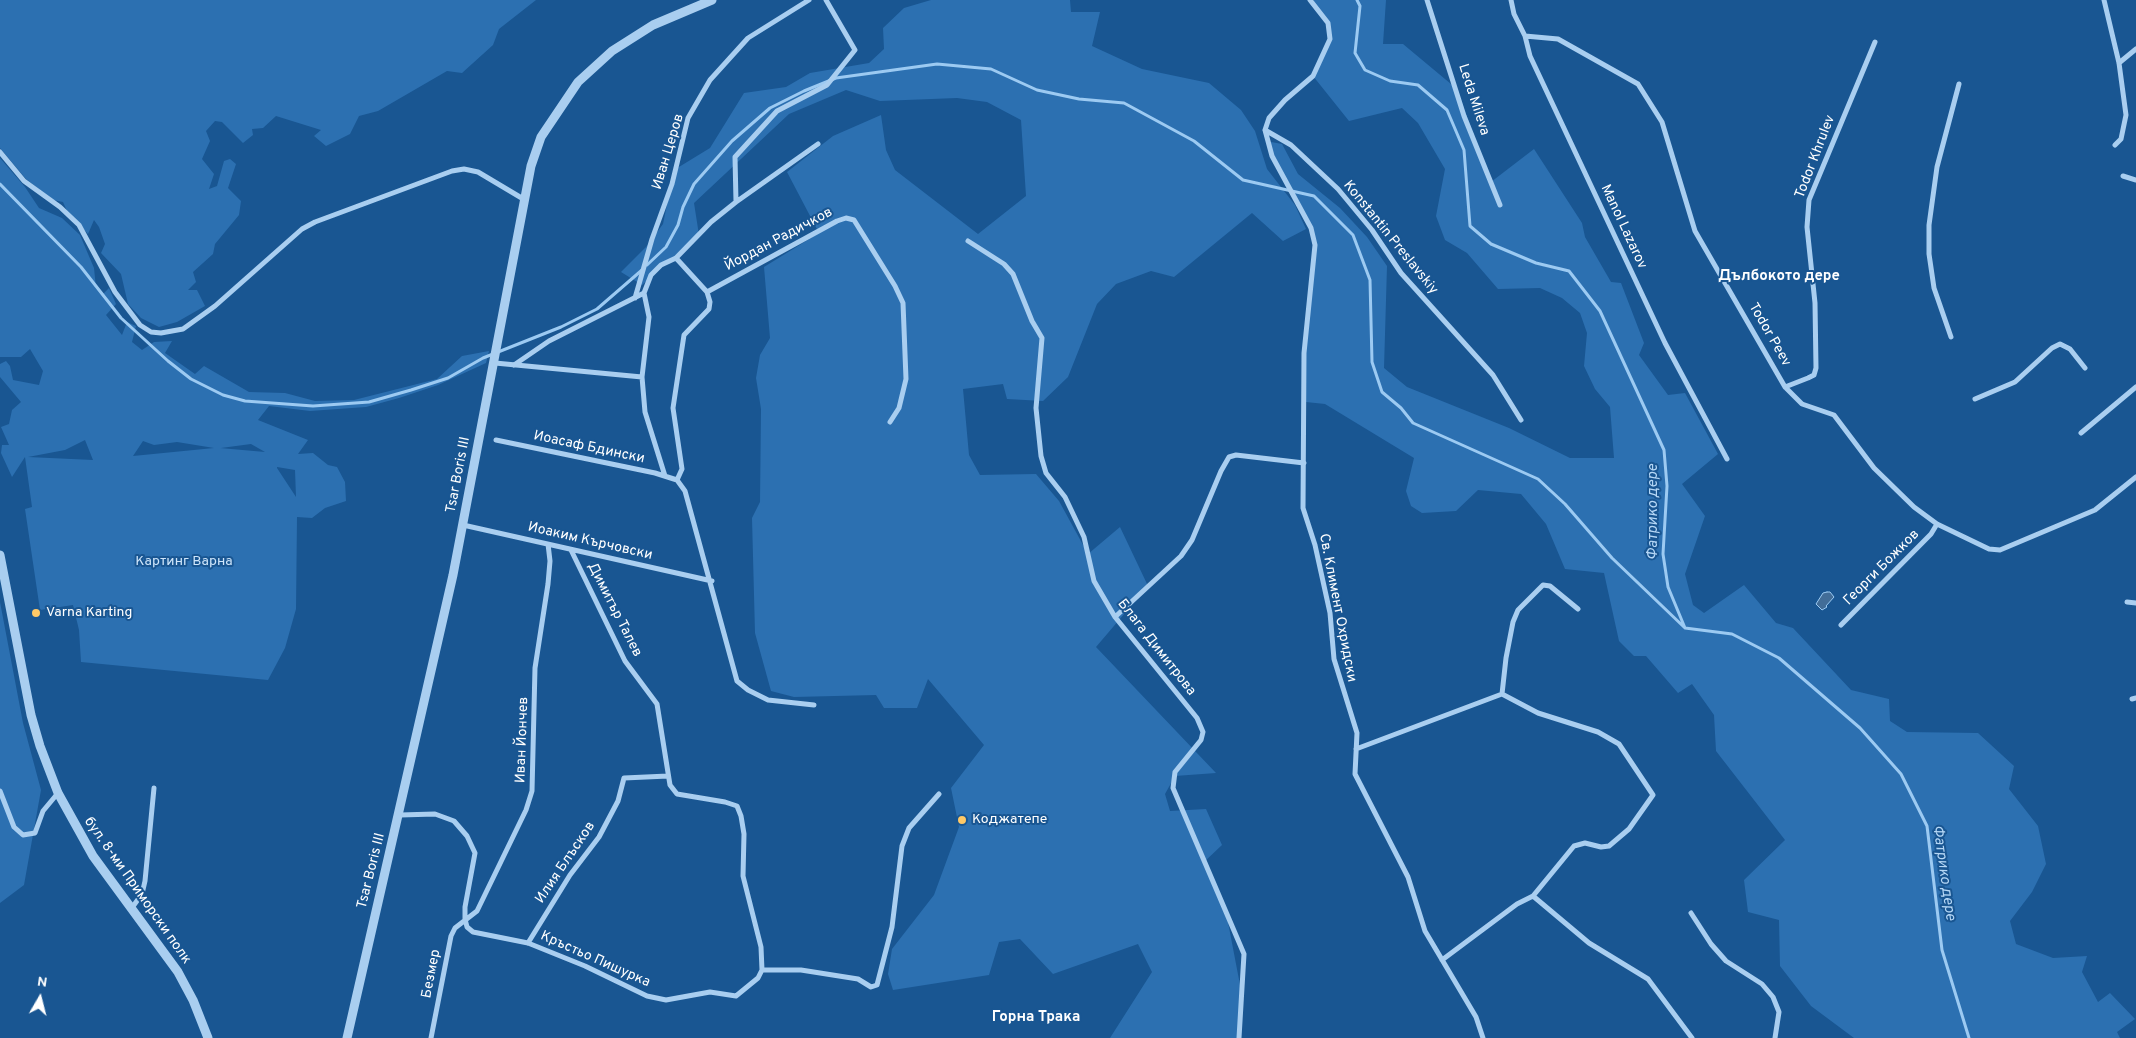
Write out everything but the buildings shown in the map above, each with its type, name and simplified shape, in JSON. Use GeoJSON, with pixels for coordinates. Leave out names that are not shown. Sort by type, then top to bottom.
{"type":"FeatureCollection","features":[{"type":"Feature","properties":{"kind":"street","name":"Tsar Boris III"},"geometry":{"type":"LineString","coordinates":[[347,1038],[400,815],[463,525],[500,339],[531,166],[541,137],[578,82],[612,51],[653,25],[712,0]]}},
{"type":"Feature","properties":{"kind":"street","name":"Иван Церов"},"geometry":{"type":"LineString","coordinates":[[636,298],[652,239],[672,184],[688,118],[710,80],[748,38],[809,0]]}},
{"type":"Feature","properties":{"kind":"street"},"geometry":{"type":"LineString","coordinates":[[736,202],[735,157],[777,111],[827,85],[855,50],[826,0]]}},
{"type":"Feature","properties":{"kind":"street"},"geometry":{"type":"LineString","coordinates":[[1265,130],[1269,118],[1313,76],[1330,39],[1328,23],[1310,0]]}},
{"type":"Feature","properties":{"kind":"street","name":"Leda Mileva"},"geometry":{"type":"LineString","coordinates":[[1427,0],[1464,116],[1500,205]]}},
{"type":"Feature","properties":{"kind":"street","name":"Manol Lazarov"},"geometry":{"type":"LineString","coordinates":[[1511,0],[1514,14],[1525,36],[1530,56],[1665,343],[1727,459]]}},
{"type":"Feature","properties":{"kind":"street"},"geometry":{"type":"LineString","coordinates":[[2104,0],[2119,63],[2126,115],[2121,139],[2115,144]]}},
{"type":"Feature","properties":{"kind":"street","name":"Todor Peev"},"geometry":{"type":"LineString","coordinates":[[1525,36],[1558,39],[1638,84],[1662,122],[1695,231],[1785,387],[1802,404],[1834,415],[1874,468],[1914,507],[1936,524],[1989,549],[2000,550],[2095,510],[2136,477]]}},
{"type":"Feature","properties":{"kind":"street","name":"Todor Khrulev"},"geometry":{"type":"LineString","coordinates":[[1785,387],[1814,375],[1816,368],[1815,303],[1807,227],[1809,200],[1875,42]]}},
{"type":"Feature","properties":{"kind":"street"},"geometry":{"type":"LineString","coordinates":[[2119,63],[2131,56],[2136,49]]}},
{"type":"Feature","properties":{"kind":"street"},"geometry":{"type":"LineString","coordinates":[[1951,338],[1934,288],[1929,254],[1929,225],[1937,167],[1959,84]]}},
{"type":"Feature","properties":{"kind":"street","name":"Св. Климент Охридски"},"geometry":{"type":"LineString","coordinates":[[1265,130],[1266,141],[1272,156],[1311,228],[1315,245],[1304,353],[1303,508],[1315,545],[1330,613],[1334,659],[1357,733],[1355,774],[1408,877],[1425,931],[1476,1017],[1483,1038]]}},
{"type":"Feature","properties":{"kind":"street","name":"Konstantin Preslavskiy"},"geometry":{"type":"LineString","coordinates":[[1265,130],[1291,144],[1338,188],[1372,230],[1401,273],[1493,375],[1521,420]]}},
{"type":"Feature","properties":{"kind":"street"},"geometry":{"type":"LineString","coordinates":[[665,476],[645,412],[642,377],[649,317],[644,293],[651,274],[661,265],[676,258],[711,222],[736,202],[818,144]]}},
{"type":"Feature","properties":{"kind":"street"},"geometry":{"type":"LineString","coordinates":[[0,152],[24,181],[60,207],[79,225],[115,292],[140,325],[151,332],[161,333],[183,329],[215,306],[302,229],[315,222],[452,171],[464,169],[478,172],[525,200]]}},
{"type":"Feature","properties":{"kind":"street"},"geometry":{"type":"LineString","coordinates":[[2123,176],[2136,180]]}},
{"type":"Feature","properties":{"kind":"street","name":"Йордан Радичков"},"geometry":{"type":"LineString","coordinates":[[707,292],[837,221],[846,218],[854,220],[895,286],[903,303],[906,379],[899,408],[890,422]]}},
{"type":"Feature","properties":{"kind":"street","name":"Блага Димитрова"},"geometry":{"type":"LineString","coordinates":[[968,241],[1004,264],[1013,274],[1032,321],[1042,338],[1036,408],[1041,456],[1046,473],[1065,497],[1084,537],[1094,581],[1114,617],[1197,718],[1203,732],[1201,740],[1175,772],[1173,788],[1244,954],[1238,1038]]}},
{"type":"Feature","properties":{"kind":"street"},"geometry":{"type":"LineString","coordinates":[[676,258],[707,292],[710,302],[709,309],[684,336],[673,408],[682,469],[677,480],[685,491],[712,581],[737,680],[748,690],[768,700],[814,705]]}},
{"type":"Feature","properties":{"kind":"street"},"geometry":{"type":"LineString","coordinates":[[514,365],[550,341],[644,293]]}},
{"type":"Feature","properties":{"kind":"street"},"geometry":{"type":"LineString","coordinates":[[1975,399],[2015,382],[2052,348],[2060,344],[2070,349],[2085,368]]}},
{"type":"Feature","properties":{"kind":"street"},"geometry":{"type":"LineString","coordinates":[[495,363],[642,377]]}},
{"type":"Feature","properties":{"kind":"street"},"geometry":{"type":"LineString","coordinates":[[2081,433],[2136,387]]}},
{"type":"Feature","properties":{"kind":"street","name":"Иоасаф Бдински"},"geometry":{"type":"LineString","coordinates":[[496,440],[677,480]]}},
{"type":"Feature","properties":{"kind":"street"},"geometry":{"type":"LineString","coordinates":[[1114,617],[1182,556],[1192,540],[1229,457],[1236,455],[1304,463]]}},
{"type":"Feature","properties":{"kind":"street","name":"Георги Божков"},"geometry":{"type":"LineString","coordinates":[[1841,625],[1931,534],[1936,524]]}},
{"type":"Feature","properties":{"kind":"street","name":"Иоаким Кърчовски"},"geometry":{"type":"LineString","coordinates":[[463,525],[712,581]]}},
{"type":"Feature","properties":{"kind":"street","name":"Иван Йончев"},"geometry":{"type":"LineString","coordinates":[[465,919],[477,912],[526,810],[532,791],[534,668],[548,584],[550,561],[548,544]]}},
{"type":"Feature","properties":{"kind":"street","name":"Димитър Талев"},"geometry":{"type":"LineString","coordinates":[[571,550],[625,661],[657,704],[670,785],[677,794],[725,802],[736,806],[741,816],[744,834],[743,876],[761,947],[762,970]]}},
{"type":"Feature","properties":{"kind":"street","name":"бул. 8-ми Приморски полк"},"geometry":{"type":"LineString","coordinates":[[0,555],[31,715],[40,746],[58,793],[92,856],[178,972],[194,1000],[208,1038]]}},
{"type":"Feature","properties":{"kind":"street"},"geometry":{"type":"LineString","coordinates":[[1502,694],[1513,622],[1518,610],[1526,600],[1546,584],[1578,609]]}},
{"type":"Feature","properties":{"kind":"street"},"geometry":{"type":"LineString","coordinates":[[2127,602],[2136,603]]}},
{"type":"Feature","properties":{"kind":"street"},"geometry":{"type":"LineString","coordinates":[[1356,749],[1502,694],[1538,712],[1598,732],[1619,744],[1653,795],[1629,829],[1609,846],[1601,847],[1585,843],[1574,846],[1533,896],[1517,904],[1442,960]]}},
{"type":"Feature","properties":{"kind":"street","name":"Илия Блъсков"},"geometry":{"type":"LineString","coordinates":[[528,943],[570,874],[599,837],[618,801],[624,778],[668,776]]}},
{"type":"Feature","properties":{"kind":"street"},"geometry":{"type":"LineString","coordinates":[[131,909],[142,894],[145,880],[154,788]]}},
{"type":"Feature","properties":{"kind":"street"},"geometry":{"type":"LineString","coordinates":[[0,792],[14,828],[18,832],[29,835],[35,833],[43,810],[58,793]]}},
{"type":"Feature","properties":{"kind":"street"},"geometry":{"type":"LineString","coordinates":[[762,970],[800,970],[858,979],[871,987],[877,985],[892,927],[902,846],[909,828],[939,794]]}},
{"type":"Feature","properties":{"kind":"street"},"geometry":{"type":"LineString","coordinates":[[400,815],[426,812],[441,815],[454,821],[467,836],[475,853],[475,861],[465,907],[465,919]]}},
{"type":"Feature","properties":{"kind":"street"},"geometry":{"type":"LineString","coordinates":[[1533,896],[1589,943],[1648,979],[1692,1038]]}},
{"type":"Feature","properties":{"kind":"street"},"geometry":{"type":"LineString","coordinates":[[1691,913],[1711,944],[1726,961],[1762,984],[1773,997],[1779,1012],[1775,1038]]}},
{"type":"Feature","properties":{"kind":"street","name":"Кръстьо Пишурка"},"geometry":{"type":"LineString","coordinates":[[465,919],[467,927],[473,932],[528,943],[586,966],[647,996],[666,1000],[710,992],[736,996],[758,978],[762,970]]}},
{"type":"Feature","properties":{"kind":"street","name":"Безмер"},"geometry":{"type":"LineString","coordinates":[[431,1038],[451,936],[455,928],[465,919]]}},
{"type":"Feature","properties":{"kind":"green space"},"geometry":{"type":"Polygon","coordinates":[[[0,0],[536,0],[499,29],[493,45],[462,73],[447,71],[378,111],[359,116],[350,134],[326,146],[314,136],[321,130],[276,116],[263,128],[252,129],[253,135],[243,143],[222,122],[215,121],[206,131],[210,141],[202,159],[214,174],[209,189],[217,186],[224,161],[230,159],[236,164],[228,188],[241,201],[239,215],[215,244],[213,254],[193,272],[196,282],[188,290],[197,290],[205,306],[177,322],[159,327],[141,318],[128,304],[121,274],[101,253],[105,244],[99,227],[94,220],[88,234],[67,211],[63,202],[53,200],[26,179],[0,148],[0,0]]]}},
{"type":"Feature","properties":{"kind":"green space"},"geometry":{"type":"Polygon","coordinates":[[[931,0],[1070,0],[1071,12],[1100,12],[1092,46],[1142,69],[1209,83],[1241,110],[1255,131],[1267,169],[1295,205],[1306,229],[1283,241],[1252,213],[1174,277],[1151,271],[1116,284],[1097,304],[1068,377],[1043,401],[1007,399],[1003,384],[963,389],[969,455],[980,475],[1036,474],[1059,501],[1088,554],[1120,527],[1148,586],[1096,647],[1216,773],[1175,776],[1165,794],[1170,811],[1206,809],[1222,845],[1203,863],[1227,917],[1241,990],[1239,1038],[1110,1038],[1152,972],[1138,944],[1053,974],[1020,939],[999,942],[989,975],[893,990],[888,974],[892,949],[934,895],[959,827],[951,788],[984,745],[928,679],[917,708],[884,708],[876,695],[794,697],[771,691],[755,633],[752,518],[760,502],[761,409],[756,378],[760,355],[770,338],[764,267],[819,233],[787,172],[833,136],[881,115],[886,150],[895,170],[978,234],[1026,196],[1021,120],[987,102],[957,98],[880,101],[846,90],[789,114],[694,203],[699,235],[642,285],[621,272],[646,247],[663,224],[674,170],[710,148],[744,93],[786,87],[810,73],[869,63],[884,49],[883,28],[904,8],[931,0]]]}},
{"type":"Feature","properties":{"kind":"green space"},"geometry":{"type":"Polygon","coordinates":[[[1314,0],[1386,0],[1383,44],[1403,44],[1457,89],[1491,182],[1534,149],[1582,223],[1585,237],[1611,282],[1621,283],[1644,343],[1639,355],[1668,395],[1685,393],[1718,454],[1682,484],[1705,516],[1685,574],[1693,605],[1704,613],[1744,585],[1776,623],[1793,628],[1851,690],[1889,699],[1890,721],[1907,732],[1978,733],[2014,766],[2009,789],[2038,826],[2046,864],[2032,892],[2010,921],[2016,944],[2053,958],[2087,956],[2082,972],[2098,1002],[2110,993],[2135,1019],[2117,1032],[2120,1038],[1854,1038],[1811,1006],[1780,966],[1779,920],[1748,912],[1744,880],[1785,840],[1716,751],[1714,715],[1692,684],[1678,693],[1646,656],[1634,656],[1619,641],[1604,573],[1565,569],[1546,524],[1521,494],[1478,490],[1456,511],[1422,513],[1411,506],[1406,491],[1414,458],[1325,404],[1306,402],[1304,353],[1315,245],[1311,228],[1266,141],[1282,144],[1298,174],[1340,208],[1367,237],[1387,266],[1384,368],[1407,387],[1509,428],[1570,458],[1614,458],[1610,407],[1595,389],[1584,366],[1587,333],[1580,313],[1562,298],[1540,288],[1498,289],[1467,253],[1445,240],[1436,216],[1445,169],[1418,123],[1402,108],[1349,121],[1313,76],[1330,39],[1328,23],[1313,3],[1314,0]]]}},
{"type":"Feature","properties":{"kind":"green space","name":"Картинг Варна"},"geometry":{"type":"Polygon","coordinates":[[[0,158],[25,187],[39,208],[62,218],[80,235],[94,268],[96,288],[103,294],[109,288],[116,304],[106,315],[122,335],[127,322],[136,326],[132,342],[142,350],[154,342],[172,341],[165,353],[195,374],[204,366],[249,392],[285,393],[315,401],[354,400],[437,379],[462,356],[489,351],[486,363],[438,385],[399,398],[366,407],[310,411],[269,406],[258,420],[308,440],[298,454],[313,453],[328,465],[337,467],[345,482],[346,501],[325,508],[312,518],[297,517],[296,609],[285,648],[268,680],[81,662],[79,630],[73,605],[40,610],[25,509],[32,507],[25,457],[12,477],[1,453],[2,445],[9,445],[1,427],[9,424],[12,410],[21,402],[0,377],[0,364],[6,361],[10,366],[13,380],[39,385],[43,371],[30,349],[21,357],[0,357],[0,158]],[[85,440],[65,450],[28,457],[93,460],[85,440]],[[143,441],[133,456],[214,448],[177,442],[154,445],[143,441]],[[251,444],[220,448],[265,452],[251,444]],[[277,468],[296,497],[295,470],[277,468]]]}},
{"type":"Feature","properties":{"kind":"green space"},"geometry":{"type":"Polygon","coordinates":[[[0,602],[23,723],[41,790],[24,885],[0,903],[0,602]]]}},
{"type":"Feature","properties":{"kind":"shaded area"},"geometry":{"type":"Polygon","coordinates":[[[1830,592],[1834,597],[1827,607],[1822,610],[1816,604],[1823,593],[1830,592]]]}},
{"type":"Feature","properties":{"kind":"waterway","name":"Фатрико дере"},"geometry":{"type":"LineString","coordinates":[[1357,0],[1360,6],[1355,53],[1365,70],[1390,81],[1418,85],[1447,110],[1464,150],[1470,226],[1491,244],[1536,263],[1569,271],[1600,311],[1664,450],[1667,486],[1663,554],[1668,587],[1685,628],[1732,634],[1779,658],[1860,728],[1901,774],[1927,826],[1942,950],[1969,1038]]}},
{"type":"Feature","properties":{"kind":"waterway"},"geometry":{"type":"LineString","coordinates":[[647,265],[666,247],[678,225],[683,207],[694,184],[732,141],[770,108],[836,78],[937,64],[991,69],[1037,90],[1079,99],[1124,103],[1194,141],[1243,180],[1314,196],[1353,235],[1370,280],[1372,362],[1382,392],[1401,408],[1413,423],[1538,479],[1565,504],[1612,558],[1685,628]]}},
{"type":"Feature","properties":{"kind":"waterway"},"geometry":{"type":"LineString","coordinates":[[0,184],[81,267],[121,318],[168,361],[191,379],[223,395],[245,401],[313,406],[369,402],[448,378],[483,358],[561,327],[597,309],[642,270]]}},
{"type":"Feature","properties":{"kind":"place","name":"Varna Karting"},"geometry":{"type":"Point","coordinates":[36,613]}},
{"type":"Feature","properties":{"kind":"place","name":"Коджатепе"},"geometry":{"type":"Point","coordinates":[962,820]}},
{"type":"Feature","properties":{"kind":"district","name":"Дълбокото дере"},"geometry":{"type":"Point","coordinates":[1779,277]}},
{"type":"Feature","properties":{"kind":"district","name":"Горна Трака"},"geometry":{"type":"Point","coordinates":[1036,1018]}}]}
